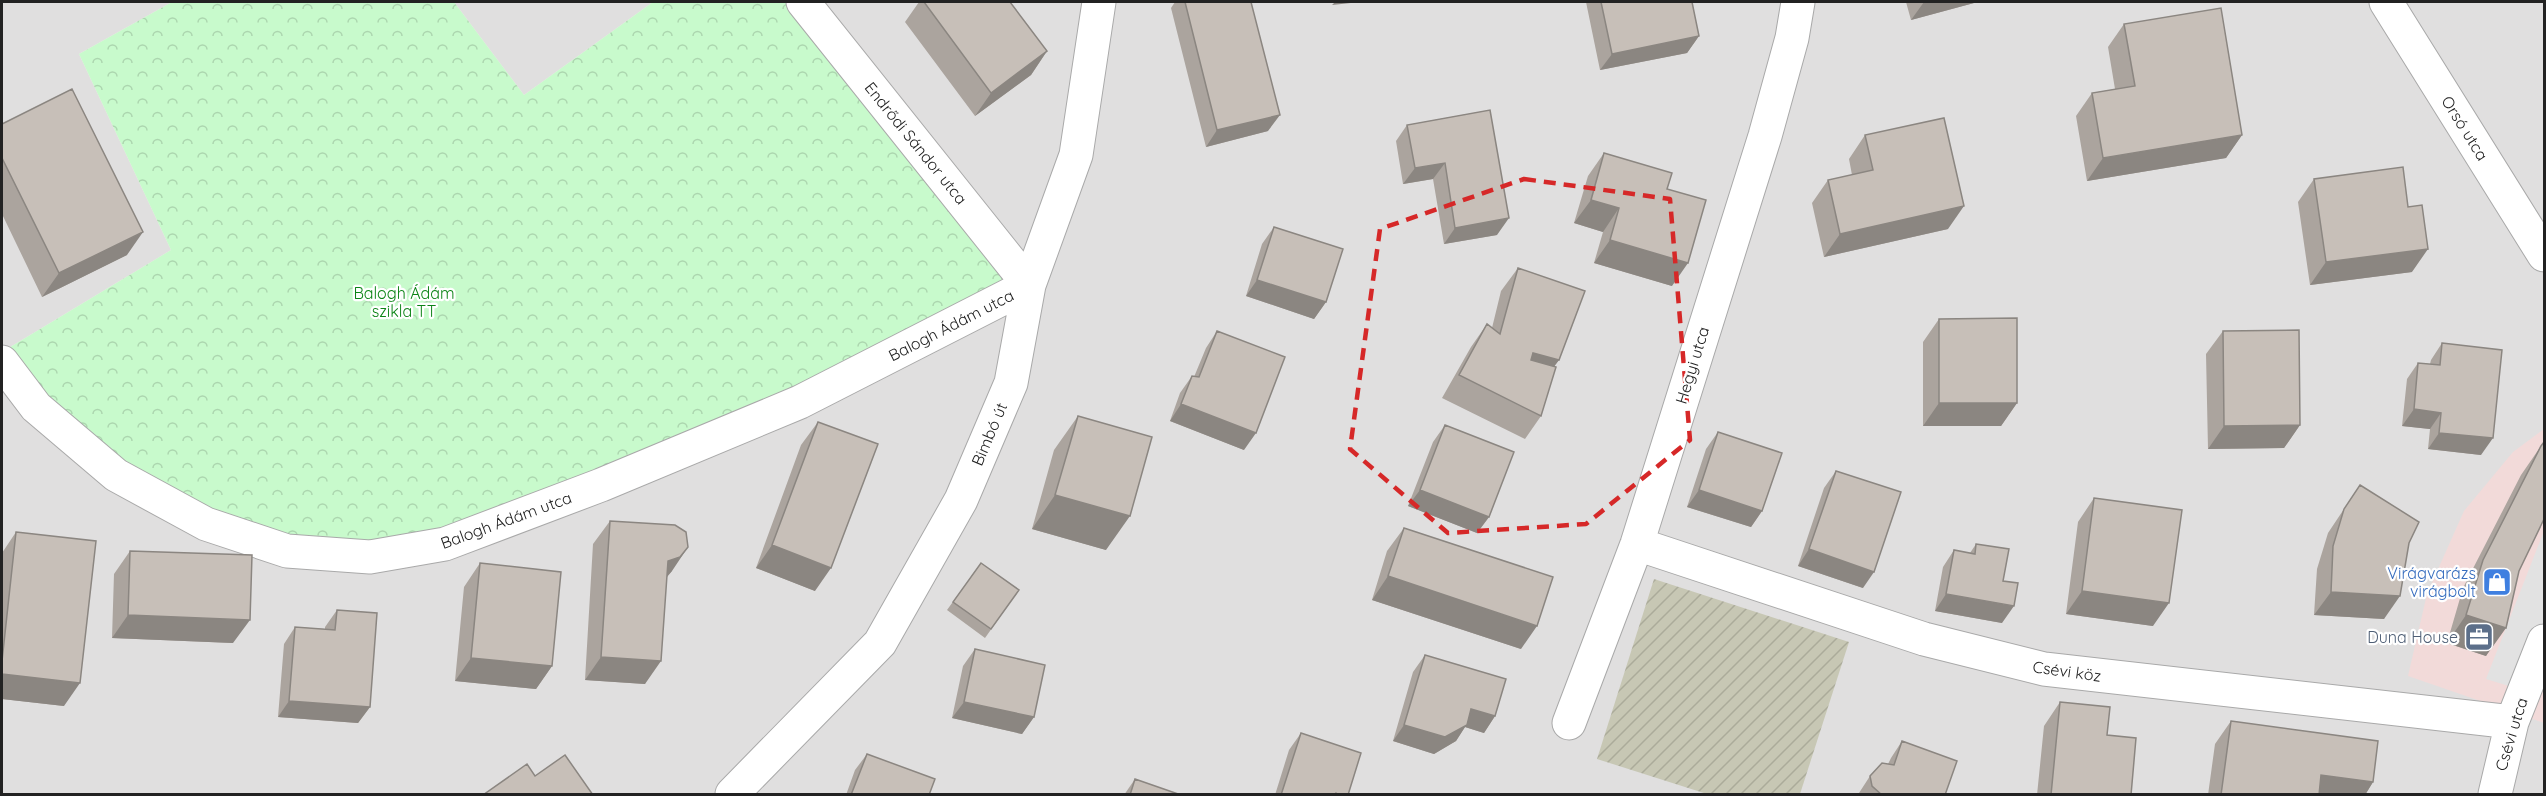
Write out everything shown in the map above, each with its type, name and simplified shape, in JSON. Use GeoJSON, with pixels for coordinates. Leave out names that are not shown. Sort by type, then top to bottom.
{"type":"FeatureCollection","features":[{"type":"Feature","properties":{"kind":"street","name":"Endrődi Sándor utca"},"geometry":{"type":"LineString","coordinates":[[803,2],[1029,285]]}},
{"type":"Feature","properties":{"kind":"street","name":"Bimbó út"},"geometry":{"type":"LineString","coordinates":[[732,795],[880,643],[961,500],[1011,383],[1029,285],[1076,155],[1099,2]]}},
{"type":"Feature","properties":{"kind":"street","name":"Hegyi utca"},"geometry":{"type":"LineString","coordinates":[[1569,723],[1637,544],[1765,136],[1792,38],[1798,2]]}},
{"type":"Feature","properties":{"kind":"street","name":"Orsó utca"},"geometry":{"type":"LineString","coordinates":[[2386,2],[2544,255]]}},
{"type":"Feature","properties":{"kind":"street","name":"Balogh Ádám utca"},"geometry":{"type":"LineString","coordinates":[[2,362],[36,407],[116,474],[206,524],[287,551],[370,556],[445,544],[601,485],[800,402],[1029,285]]}},
{"type":"Feature","properties":{"kind":"street","name":"Csévi köz"},"geometry":{"type":"LineString","coordinates":[[1637,544],[1924,639],[2043,669],[2512,722]]}},
{"type":"Feature","properties":{"kind":"street","name":"Csévi utca"},"geometry":{"type":"LineString","coordinates":[[2493,792],[2512,722],[2544,641]]}},
{"type":"Feature","properties":{"kind":"highlighted area"},"geometry":{"type":"Polygon","coordinates":[[[1524,179],[1670,199],[1690,440],[1586,524],[1448,533],[1350,449],[1380,229],[1524,179]]]}},
{"type":"Feature","properties":{"kind":"shaded area"},"geometry":{"type":"Polygon","coordinates":[[[2,2],[172,2],[79,54],[171,250],[2,352],[2,2]]]}},
{"type":"Feature","properties":{"kind":"shaded area"},"geometry":{"type":"Polygon","coordinates":[[[454,2],[653,2],[524,95],[454,2]]]}},
{"type":"Feature","properties":{"kind":"shaded area"},"geometry":{"type":"Polygon","coordinates":[[[803,2],[2544,2],[2544,794],[2,794],[2,362],[803,2]]]}},
{"type":"Feature","properties":{"kind":"shaded area"},"geometry":{"type":"Polygon","coordinates":[[[2544,429],[2544,723],[2408,676],[2427,594],[2464,511],[2513,452],[2544,429]]]}},
{"type":"Feature","properties":{"kind":"shaded area"},"geometry":{"type":"Polygon","coordinates":[[[2544,531],[2544,641],[2525,691],[2486,679],[2544,531]]]}},
{"type":"Feature","properties":{"kind":"shaded area"},"geometry":{"type":"Polygon","coordinates":[[[1654,579],[1849,642],[1800,794],[1707,794],[1597,759],[1654,579]]]}},
{"type":"Feature","properties":{"kind":"green space","name":"Balogh Ádám szikla TT"},"geometry":{"type":"Polygon","coordinates":[[[172,2],[454,2],[524,95],[653,2],[803,2],[1029,285],[445,544],[287,551],[116,475],[2,352],[171,250],[79,54],[172,2]]]}},
{"type":"Feature","properties":{"kind":"building"},"geometry":{"type":"Polygon","coordinates":[[[924,2],[1010,2],[1047,51],[991,93],[924,2]]]}},
{"type":"Feature","properties":{"kind":"building"},"geometry":{"type":"Polygon","coordinates":[[[1185,2],[1251,2],[1280,115],[1217,130],[1185,2]]]}},
{"type":"Feature","properties":{"kind":"building"},"geometry":{"type":"Polygon","coordinates":[[[1601,2],[1692,2],[1699,36],[1612,54],[1601,2]]]}},
{"type":"Feature","properties":{"kind":"building"},"geometry":{"type":"Polygon","coordinates":[[[2221,8],[2242,135],[2103,158],[2092,93],[2135,86],[2124,24],[2221,8]]]}},
{"type":"Feature","properties":{"kind":"building"},"geometry":{"type":"Polygon","coordinates":[[[72,89],[143,232],[59,273],[2,158],[2,124],[72,89]]]}},
{"type":"Feature","properties":{"kind":"building"},"geometry":{"type":"Polygon","coordinates":[[[1490,110],[1509,218],[1455,228],[1445,163],[1415,168],[1407,125],[1490,110]]]}},
{"type":"Feature","properties":{"kind":"building"},"geometry":{"type":"Polygon","coordinates":[[[1944,118],[1964,206],[1840,234],[1828,180],[1873,170],[1865,135],[1944,118]]]}},
{"type":"Feature","properties":{"kind":"building"},"geometry":{"type":"Polygon","coordinates":[[[1604,153],[1672,173],[1667,189],[1706,200],[1688,263],[1610,240],[1619,208],[1591,200],[1604,153]]]}},
{"type":"Feature","properties":{"kind":"building"},"geometry":{"type":"Polygon","coordinates":[[[2403,167],[2408,207],[2422,205],[2428,249],[2326,262],[2314,179],[2403,167]]]}},
{"type":"Feature","properties":{"kind":"building"},"geometry":{"type":"Polygon","coordinates":[[[1274,227],[1343,249],[1326,302],[1257,280],[1274,227]]]}},
{"type":"Feature","properties":{"kind":"building"},"geometry":{"type":"Polygon","coordinates":[[[1518,268],[1585,291],[1559,360],[1533,353],[1531,360],[1556,367],[1541,416],[1459,375],[1487,324],[1500,334],[1518,268]]]}},
{"type":"Feature","properties":{"kind":"building"},"geometry":{"type":"Polygon","coordinates":[[[2017,318],[2017,403],[1939,403],[1939,319],[2017,318]]]}},
{"type":"Feature","properties":{"kind":"building"},"geometry":{"type":"Polygon","coordinates":[[[2299,330],[2300,425],[2224,426],[2223,331],[2299,330]]]}},
{"type":"Feature","properties":{"kind":"building"},"geometry":{"type":"Polygon","coordinates":[[[1217,331],[1285,357],[1256,433],[1181,404],[1192,376],[1199,377],[1217,331]]]}},
{"type":"Feature","properties":{"kind":"building"},"geometry":{"type":"Polygon","coordinates":[[[2442,343],[2502,350],[2493,438],[2439,433],[2441,413],[2414,409],[2418,363],[2440,365],[2442,343]]]}},
{"type":"Feature","properties":{"kind":"building"},"geometry":{"type":"Polygon","coordinates":[[[1078,416],[1152,437],[1130,516],[1055,495],[1078,416]]]}},
{"type":"Feature","properties":{"kind":"building"},"geometry":{"type":"Polygon","coordinates":[[[818,422],[878,444],[831,568],[772,545],[818,422]]]}},
{"type":"Feature","properties":{"kind":"building"},"geometry":{"type":"Polygon","coordinates":[[[1445,425],[1514,452],[1489,517],[1420,490],[1445,425]]]}},
{"type":"Feature","properties":{"kind":"building"},"geometry":{"type":"Polygon","coordinates":[[[1718,432],[1782,453],[1762,511],[1699,490],[1718,432]]]}},
{"type":"Feature","properties":{"kind":"building"},"geometry":{"type":"Polygon","coordinates":[[[2544,442],[2544,519],[2519,571],[2506,628],[2466,615],[2483,560],[2544,442]]]}},
{"type":"Feature","properties":{"kind":"building"},"geometry":{"type":"Polygon","coordinates":[[[1836,471],[1901,492],[1874,572],[1809,549],[1836,471]]]}},
{"type":"Feature","properties":{"kind":"building"},"geometry":{"type":"Polygon","coordinates":[[[2360,485],[2419,522],[2409,543],[2400,596],[2331,592],[2333,546],[2344,509],[2360,485]]]}},
{"type":"Feature","properties":{"kind":"building"},"geometry":{"type":"Polygon","coordinates":[[[2094,498],[2182,510],[2169,603],[2082,591],[2094,498]]]}},
{"type":"Feature","properties":{"kind":"building"},"geometry":{"type":"Polygon","coordinates":[[[610,521],[675,525],[686,532],[688,547],[680,557],[668,561],[661,661],[601,657],[610,521]]]}},
{"type":"Feature","properties":{"kind":"building"},"geometry":{"type":"Polygon","coordinates":[[[1404,528],[1553,577],[1537,626],[1388,576],[1404,528]]]}},
{"type":"Feature","properties":{"kind":"building"},"geometry":{"type":"Polygon","coordinates":[[[16,532],[96,541],[80,683],[2,674],[16,532]]]}},
{"type":"Feature","properties":{"kind":"building"},"geometry":{"type":"Polygon","coordinates":[[[1976,544],[2009,549],[2003,581],[2018,583],[2014,606],[1946,594],[1954,550],[1975,554],[1976,544]]]}},
{"type":"Feature","properties":{"kind":"building"},"geometry":{"type":"Polygon","coordinates":[[[130,551],[252,555],[250,620],[128,615],[130,551]]]}},
{"type":"Feature","properties":{"kind":"building"},"geometry":{"type":"Polygon","coordinates":[[[480,563],[561,572],[552,666],[471,658],[480,563]]]}},
{"type":"Feature","properties":{"kind":"building"},"geometry":{"type":"Polygon","coordinates":[[[981,563],[1019,590],[991,629],[953,602],[981,563]]]}},
{"type":"Feature","properties":{"kind":"building"},"geometry":{"type":"Polygon","coordinates":[[[337,610],[377,613],[370,707],[289,701],[295,627],[335,630],[337,610]]]}},
{"type":"Feature","properties":{"kind":"building"},"geometry":{"type":"Polygon","coordinates":[[[975,649],[1045,665],[1034,717],[964,702],[975,649]]]}},
{"type":"Feature","properties":{"kind":"building"},"geometry":{"type":"Polygon","coordinates":[[[1425,655],[1506,679],[1495,716],[1471,709],[1467,725],[1445,737],[1404,725],[1425,655]]]}},
{"type":"Feature","properties":{"kind":"building"},"geometry":{"type":"Polygon","coordinates":[[[2060,702],[2110,707],[2107,735],[2136,738],[2131,795],[2051,795],[2060,702]]]}},
{"type":"Feature","properties":{"kind":"building"},"geometry":{"type":"Polygon","coordinates":[[[2231,721],[2378,741],[2373,782],[2321,775],[2319,795],[2221,795],[2231,721]]]}},
{"type":"Feature","properties":{"kind":"building"},"geometry":{"type":"Polygon","coordinates":[[[1301,733],[1361,753],[1348,795],[1336,793],[1335,795],[1281,795],[1301,733]]]}},
{"type":"Feature","properties":{"kind":"building"},"geometry":{"type":"Polygon","coordinates":[[[1902,741],[1957,761],[1945,795],[1882,795],[1872,786],[1870,776],[1882,763],[1894,765],[1902,741]]]}},
{"type":"Feature","properties":{"kind":"building"},"geometry":{"type":"Polygon","coordinates":[[[867,754],[935,779],[929,795],[851,795],[867,754]]]}},
{"type":"Feature","properties":{"kind":"building"},"geometry":{"type":"Polygon","coordinates":[[[565,755],[593,795],[483,795],[527,764],[535,776],[565,755]]]}},
{"type":"Feature","properties":{"kind":"building"},"geometry":{"type":"Polygon","coordinates":[[[1135,779],[1181,795],[1130,795],[1135,779]]]}},
{"type":"Feature","properties":{"kind":"place","name":"Virágvarázs virágbolt"},"geometry":{"type":"Point","coordinates":[2497,582]}},
{"type":"Feature","properties":{"kind":"place","name":"Duna House"},"geometry":{"type":"Point","coordinates":[2479,637]}}]}
